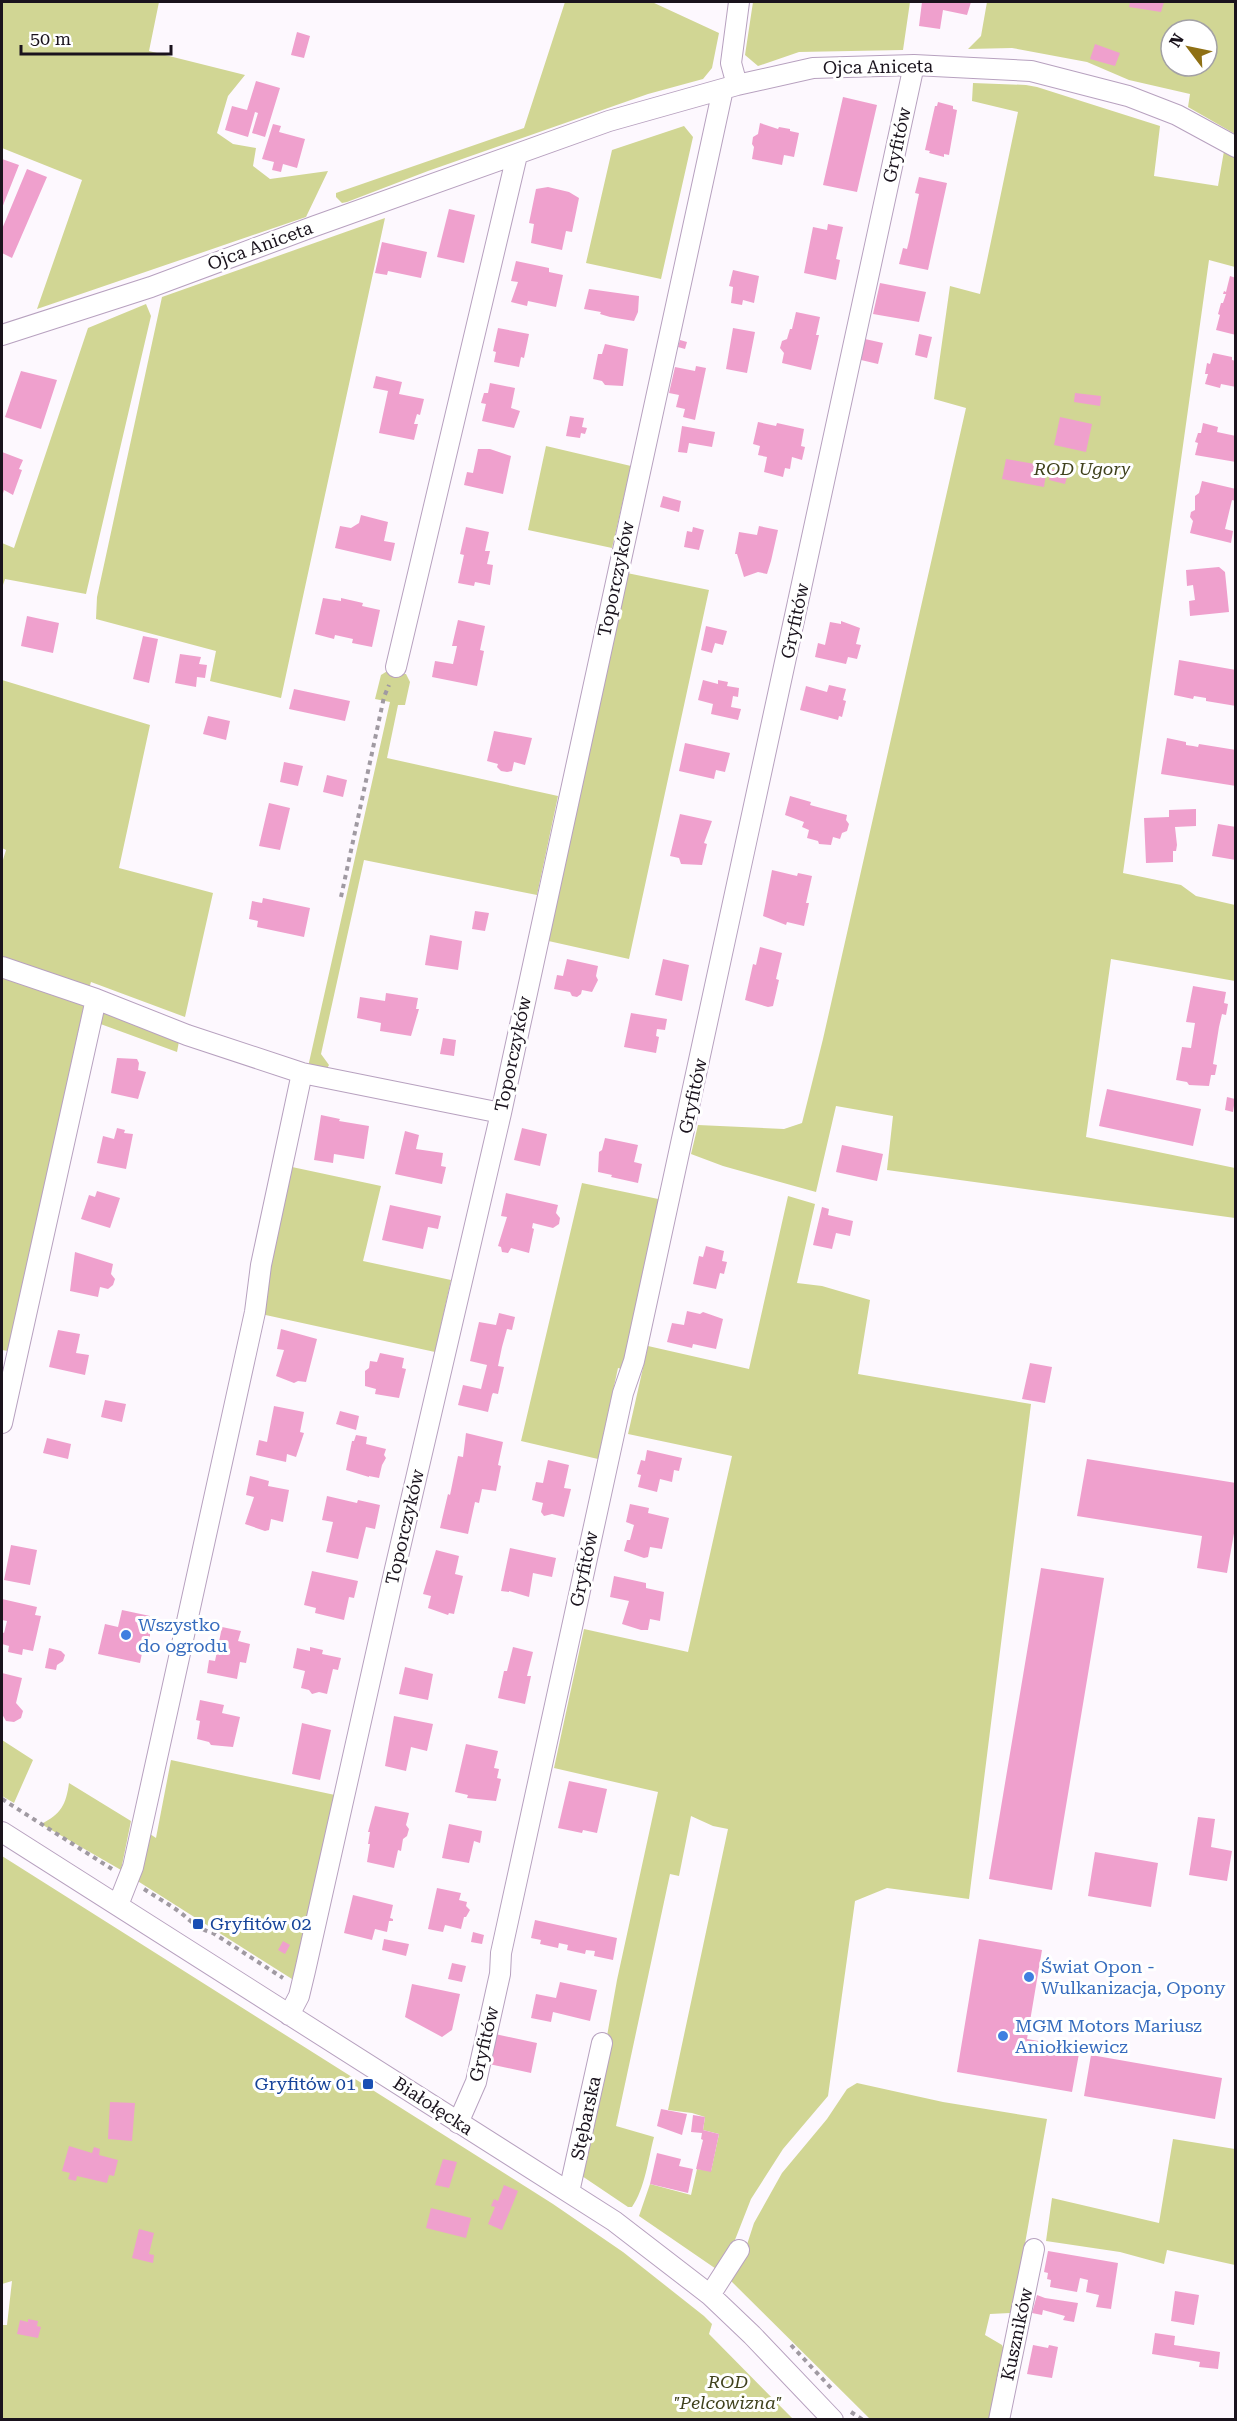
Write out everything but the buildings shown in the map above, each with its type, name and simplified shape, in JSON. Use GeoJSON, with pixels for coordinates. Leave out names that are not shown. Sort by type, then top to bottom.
{"type":"FeatureCollection","features":[{"type":"Feature","properties":{"kind":"street"},"geometry":{"type":"LineString","coordinates":[[730,87],[739,2]]}},
{"type":"Feature","properties":{"kind":"street","name":"Ojca Aniceta"},"geometry":{"type":"LineString","coordinates":[[2,335],[151,287],[609,121],[730,87],[813,68],[914,65],[1031,70],[1128,96],[1177,115],[1236,147]]}},
{"type":"Feature","properties":{"kind":"street","name":"Gryfitów"},"geometry":{"type":"LineString","coordinates":[[459,2123],[476,2082],[500,1974],[501,1953],[510,1907],[618,1416],[634,1361],[679,1157],[914,65]]}},
{"type":"Feature","properties":{"kind":"street","name":"Toporczyków"},"geometry":{"type":"LineString","coordinates":[[289,2015],[299,1996],[501,1113],[730,87]]}},
{"type":"Feature","properties":{"kind":"street"},"geometry":{"type":"LineString","coordinates":[[396,667],[517,155]]}},
{"type":"Feature","properties":{"kind":"street"},"geometry":{"type":"LineString","coordinates":[[2,967],[96,999],[187,1035],[302,1073],[501,1113]]}},
{"type":"Feature","properties":{"kind":"street"},"geometry":{"type":"LineString","coordinates":[[2,1423],[96,999]]}},
{"type":"Feature","properties":{"kind":"street"},"geometry":{"type":"LineString","coordinates":[[118,1905],[128,1880],[255,1312],[261,1265],[302,1073]]}},
{"type":"Feature","properties":{"kind":"street","name":"Białołęcka"},"geometry":{"type":"LineString","coordinates":[[2,1832],[614,2221],[710,2295],[824,2416]]}},
{"type":"Feature","properties":{"kind":"street","name":"Stębarska"},"geometry":{"type":"LineString","coordinates":[[569,2192],[602,2043]]}},
{"type":"Feature","properties":{"kind":"street","name":"Kuszników"},"geometry":{"type":"LineString","coordinates":[[999,2420],[1034,2249]]}},
{"type":"Feature","properties":{"kind":"street"},"geometry":{"type":"LineString","coordinates":[[710,2295],[739,2250]]}},
{"type":"Feature","properties":{"kind":"path"},"geometry":{"type":"LineString","coordinates":[[341,897],[384,697]]}},
{"type":"Feature","properties":{"kind":"path"},"geometry":{"type":"LineString","coordinates":[[2,1799],[181,1913],[191,1924],[213,1933],[288,1981],[299,1996]]}},
{"type":"Feature","properties":{"kind":"green space"},"geometry":{"type":"Polygon","coordinates":[[[2,2],[159,2],[149,51],[245,75],[228,96],[217,133],[233,144],[256,148],[253,166],[270,179],[328,171],[306,217],[37,309],[82,180],[2,148],[2,2]]]}},
{"type":"Feature","properties":{"kind":"green space"},"geometry":{"type":"Polygon","coordinates":[[[565,2],[652,2],[719,33],[712,68],[703,79],[648,94],[428,171],[347,202],[342,203],[336,197],[336,193],[524,128],[565,2]]]}},
{"type":"Feature","properties":{"kind":"green space"},"geometry":{"type":"Polygon","coordinates":[[[753,2],[910,2],[903,50],[799,52],[758,66],[745,55],[753,2]]]}},
{"type":"Feature","properties":{"kind":"green space"},"geometry":{"type":"Polygon","coordinates":[[[987,2],[1235,2],[1235,134],[1188,107],[1190,94],[1129,80],[1087,62],[1012,48],[968,49],[981,36],[987,2]]]}},
{"type":"Feature","properties":{"kind":"green space","name":"ROD Ugory"},"geometry":{"type":"Polygon","coordinates":[[[973,83],[1037,87],[1160,126],[1154,176],[1218,186],[1224,151],[1235,157],[1235,267],[1209,260],[1123,873],[1181,885],[1196,896],[1235,905],[1235,981],[1111,959],[1086,1137],[1235,1168],[1235,1218],[887,1170],[893,1116],[836,1106],[816,1192],[723,1166],[691,1154],[698,1125],[784,1129],[802,1123],[966,408],[934,399],[950,286],[980,294],[1018,112],[972,101],[973,83]]]}},
{"type":"Feature","properties":{"kind":"green space"},"geometry":{"type":"Polygon","coordinates":[[[684,126],[693,137],[661,279],[586,263],[612,150],[684,126]]]}},
{"type":"Feature","properties":{"kind":"green space"},"geometry":{"type":"Polygon","coordinates":[[[385,218],[281,698],[210,681],[216,651],[96,619],[97,597],[162,297],[385,218]]]}},
{"type":"Feature","properties":{"kind":"green space"},"geometry":{"type":"Polygon","coordinates":[[[146,304],[151,316],[86,594],[5,579],[2,588],[2,543],[14,548],[88,328],[146,304]]]}},
{"type":"Feature","properties":{"kind":"green space"},"geometry":{"type":"Polygon","coordinates":[[[546,446],[631,466],[612,548],[528,530],[546,446]]]}},
{"type":"Feature","properties":{"kind":"green space"},"geometry":{"type":"Polygon","coordinates":[[[627,573],[709,590],[629,959],[544,940],[627,573]]]}},
{"type":"Feature","properties":{"kind":"green space"},"geometry":{"type":"Polygon","coordinates":[[[389,670],[397,674],[406,674],[410,682],[405,705],[398,705],[387,758],[558,796],[537,895],[364,860],[321,1054],[329,1065],[325,1072],[308,1067],[390,702],[375,699],[381,675],[389,670]]]}},
{"type":"Feature","properties":{"kind":"green space"},"geometry":{"type":"Polygon","coordinates":[[[2,680],[150,725],[119,868],[213,893],[185,1017],[91,982],[88,992],[2,960],[2,863],[6,850],[2,848],[2,680]]]}},
{"type":"Feature","properties":{"kind":"green space"},"geometry":{"type":"Polygon","coordinates":[[[2,975],[84,1005],[8,1351],[2,1350],[2,975]]]}},
{"type":"Feature","properties":{"kind":"green space"},"geometry":{"type":"Polygon","coordinates":[[[103,1009],[180,1036],[177,1052],[95,1022],[103,1009]]]}},
{"type":"Feature","properties":{"kind":"green space"},"geometry":{"type":"Polygon","coordinates":[[[292,1167],[381,1186],[363,1261],[451,1280],[435,1352],[261,1314],[292,1167]]]}},
{"type":"Feature","properties":{"kind":"green space"},"geometry":{"type":"Polygon","coordinates":[[[582,1183],[663,1200],[626,1370],[618,1368],[598,1459],[521,1441],[582,1183]]]}},
{"type":"Feature","properties":{"kind":"green space"},"geometry":{"type":"Polygon","coordinates":[[[788,1196],[815,1204],[797,1283],[822,1286],[870,1300],[858,1374],[1031,1404],[969,1899],[887,1888],[855,1901],[828,2096],[783,2149],[751,2199],[722,2273],[639,2216],[650,2184],[691,2195],[697,2169],[711,2171],[719,2134],[703,2130],[705,2117],[668,2110],[728,1829],[713,1826],[691,1816],[679,1876],[670,1874],[616,2126],[654,2137],[640,2191],[632,2207],[628,2207],[582,2176],[617,1980],[658,1792],[554,1768],[584,1629],[688,1652],[732,1456],[628,1434],[648,1346],[749,1369],[788,1196]]]}},
{"type":"Feature","properties":{"kind":"green space"},"geometry":{"type":"Polygon","coordinates":[[[2,1740],[33,1760],[14,1803],[2,1796],[2,1740]]]}},
{"type":"Feature","properties":{"kind":"green space"},"geometry":{"type":"Polygon","coordinates":[[[171,1760],[335,1795],[298,1964],[292,1979],[136,1880],[150,1834],[156,1838],[171,1760]]]}},
{"type":"Feature","properties":{"kind":"green space"},"geometry":{"type":"Polygon","coordinates":[[[69,1783],[131,1821],[121,1870],[41,1824],[61,1808],[69,1783]]]}},
{"type":"Feature","properties":{"kind":"green space","name":"ROD \"Pelcowizna\""},"geometry":{"type":"Polygon","coordinates":[[[2,1856],[553,2204],[623,2252],[704,2316],[712,2324],[709,2334],[793,2419],[2,2419],[2,2325],[7,2325],[12,2281],[2,2284],[2,1856]]]}},
{"type":"Feature","properties":{"kind":"green space"},"geometry":{"type":"Polygon","coordinates":[[[857,2083],[943,2102],[1047,2119],[1014,2306],[1010,2313],[990,2314],[985,2335],[1002,2345],[1005,2352],[993,2419],[870,2419],[729,2279],[740,2266],[754,2223],[782,2173],[827,2119],[847,2089],[857,2083]]]}},
{"type":"Feature","properties":{"kind":"green space"},"geometry":{"type":"Polygon","coordinates":[[[1173,2139],[1235,2149],[1235,2265],[1167,2250],[1164,2264],[1120,2252],[1046,2241],[1052,2198],[1159,2223],[1173,2139]]]}},
{"type":"Feature","properties":{"kind":"place","name":"Wszystko do ogrodu"},"geometry":{"type":"Point","coordinates":[126,1635]}},
{"type":"Feature","properties":{"kind":"place","name":"Gryfitów 02"},"geometry":{"type":"Point","coordinates":[198,1924]}},
{"type":"Feature","properties":{"kind":"place","name":"Świat Opon - Wulkanizacja, Opony"},"geometry":{"type":"Point","coordinates":[1029,1977]}},
{"type":"Feature","properties":{"kind":"place","name":"MGM Motors Mariusz Aniołkiewicz"},"geometry":{"type":"Point","coordinates":[1003,2036]}},
{"type":"Feature","properties":{"kind":"place","name":"Gryfitów 01"},"geometry":{"type":"Point","coordinates":[368,2084]}}]}
